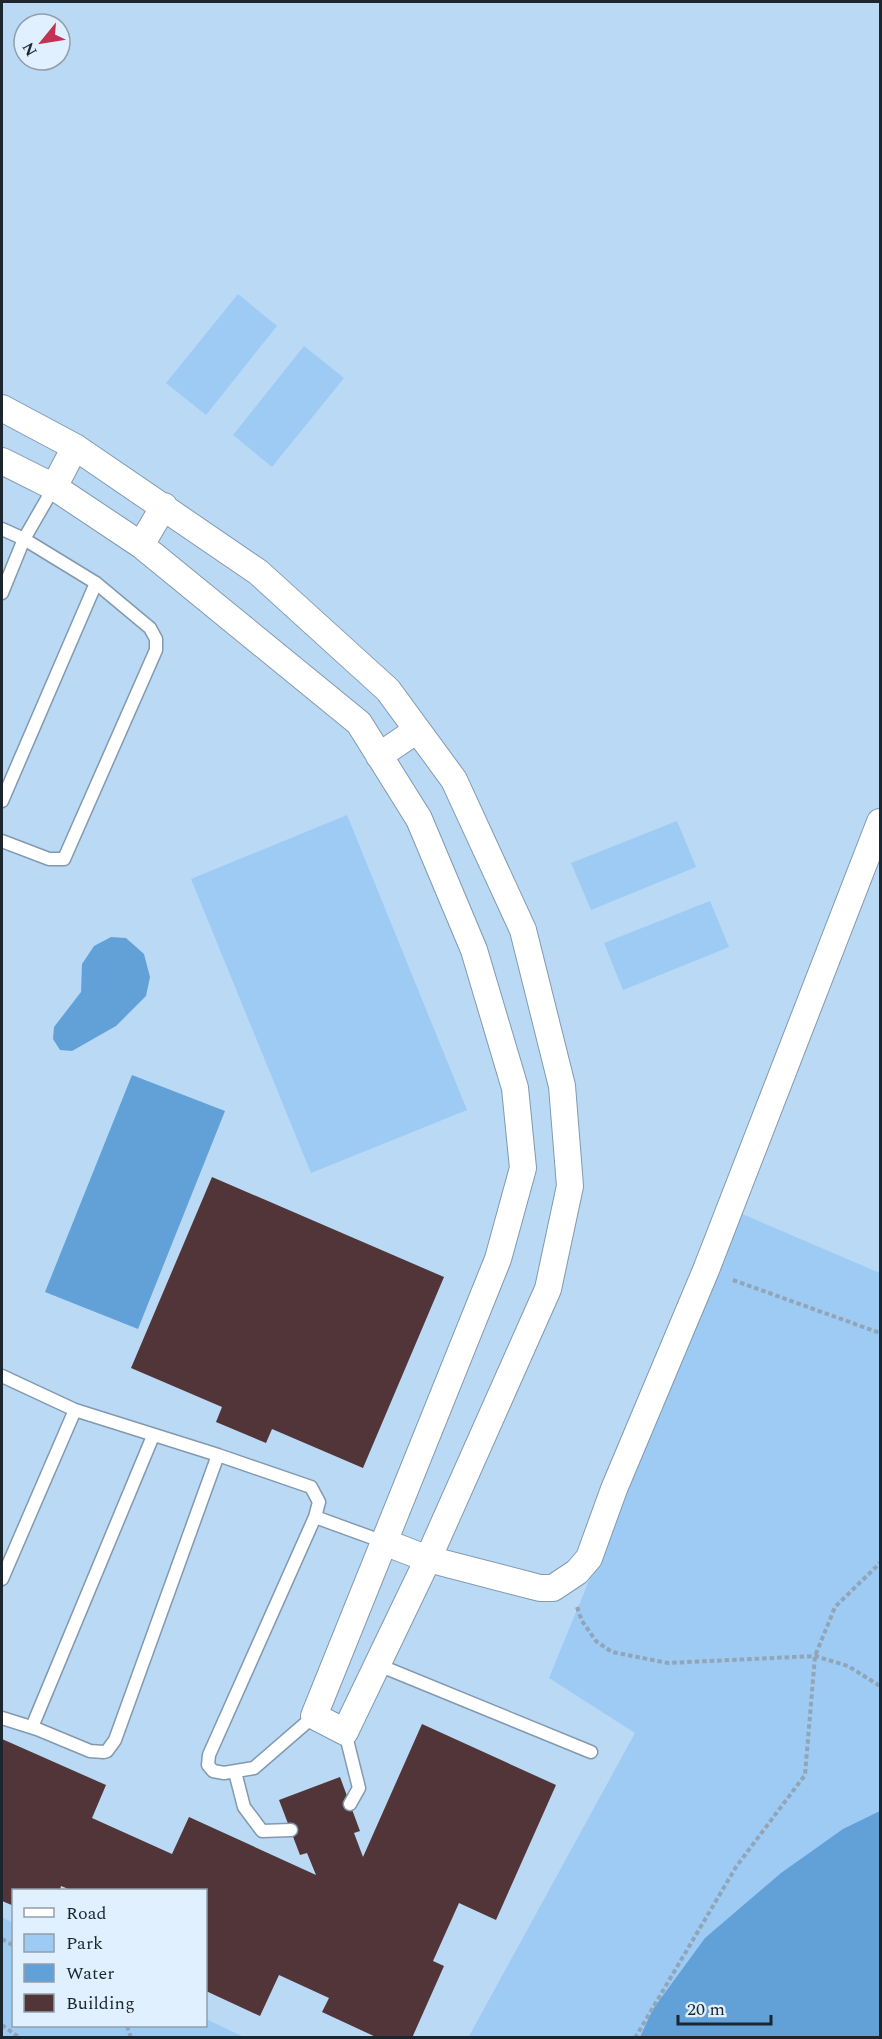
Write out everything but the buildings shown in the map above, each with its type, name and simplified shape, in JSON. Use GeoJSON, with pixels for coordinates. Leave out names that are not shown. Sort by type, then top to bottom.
{"type":"FeatureCollection","features":[{"type":"Feature","properties":{"kind":"street"},"geometry":{"type":"LineString","coordinates":[[2,408],[75,447],[258,572],[388,690],[454,780],[523,930],[562,1086],[570,1186],[548,1289],[428,1558],[345,1732],[314,1716],[498,1259],[523,1168],[516,1088],[474,950],[419,819],[359,723],[141,545],[54,487],[2,460]]}},
{"type":"Feature","properties":{"kind":"street"},"geometry":{"type":"LineString","coordinates":[[54,487],[75,447]]}},
{"type":"Feature","properties":{"kind":"street"},"geometry":{"type":"LineString","coordinates":[[141,545],[164,506]]}},
{"type":"Feature","properties":{"kind":"street"},"geometry":{"type":"LineString","coordinates":[[379,756],[417,730]]}},
{"type":"Feature","properties":{"kind":"street"},"geometry":{"type":"LineString","coordinates":[[384,1542],[428,1558],[540,1588],[553,1588],[577,1572],[589,1558],[614,1490],[706,1270],[880,822]]}},
{"type":"Feature","properties":{"kind":"lane"},"geometry":{"type":"LineString","coordinates":[[2,593],[24,539],[54,487]]}},
{"type":"Feature","properties":{"kind":"lane"},"geometry":{"type":"LineString","coordinates":[[2,529],[24,539],[96,583],[150,628],[156,639],[156,650],[64,859],[49,859],[2,841]]}},
{"type":"Feature","properties":{"kind":"lane"},"geometry":{"type":"LineString","coordinates":[[2,801],[96,583]]}},
{"type":"Feature","properties":{"kind":"lane"},"geometry":{"type":"LineString","coordinates":[[2,1376],[75,1410],[311,1487],[319,1502],[315,1517],[209,1755],[208,1766],[213,1771],[224,1773],[254,1768],[314,1716]]}},
{"type":"Feature","properties":{"kind":"lane"},"geometry":{"type":"LineString","coordinates":[[2,1579],[75,1410]]}},
{"type":"Feature","properties":{"kind":"lane"},"geometry":{"type":"LineString","coordinates":[[32,1727],[153,1436]]}},
{"type":"Feature","properties":{"kind":"lane"},"geometry":{"type":"LineString","coordinates":[[2,1718],[32,1727],[90,1751],[104,1752],[109,1749],[115,1740],[218,1455]]}},
{"type":"Feature","properties":{"kind":"lane"},"geometry":{"type":"LineString","coordinates":[[315,1517],[384,1542]]}},
{"type":"Feature","properties":{"kind":"lane"},"geometry":{"type":"LineString","coordinates":[[376,1664],[591,1752]]}},
{"type":"Feature","properties":{"kind":"lane"},"geometry":{"type":"LineString","coordinates":[[345,1732],[358,1788],[350,1804]]}},
{"type":"Feature","properties":{"kind":"lane"},"geometry":{"type":"LineString","coordinates":[[235,1772],[244,1807],[262,1831],[291,1830]]}},
{"type":"Feature","properties":{"kind":"path"},"geometry":{"type":"LineString","coordinates":[[706,1270],[880,1333]]}},
{"type":"Feature","properties":{"kind":"path"},"geometry":{"type":"LineString","coordinates":[[635,2037],[736,1868],[806,1775],[815,1656],[835,1606],[880,1563]]}},
{"type":"Feature","properties":{"kind":"path"},"geometry":{"type":"LineString","coordinates":[[565,1579],[582,1621],[596,1641],[612,1652],[668,1663],[815,1656],[848,1666],[880,1686]]}},
{"type":"Feature","properties":{"kind":"path"},"geometry":{"type":"LineString","coordinates":[[2,2025],[20,2037]]}},
{"type":"Feature","properties":{"kind":"shaded area"},"geometry":{"type":"Polygon","coordinates":[[[2,2],[880,2],[880,2037],[2,2037],[2,2]]]}},
{"type":"Feature","properties":{"kind":"green space"},"geometry":{"type":"Polygon","coordinates":[[[238,294],[277,326],[206,415],[166,383],[238,294]]]}},
{"type":"Feature","properties":{"kind":"green space"},"geometry":{"type":"Polygon","coordinates":[[[304,346],[344,378],[272,467],[233,435],[304,346]]]}},
{"type":"Feature","properties":{"kind":"green space"},"geometry":{"type":"Polygon","coordinates":[[[347,815],[467,1110],[311,1173],[191,879],[347,815]]]}},
{"type":"Feature","properties":{"kind":"green space"},"geometry":{"type":"Polygon","coordinates":[[[677,821],[696,867],[591,910],[571,863],[677,821]]]}},
{"type":"Feature","properties":{"kind":"green space"},"geometry":{"type":"Polygon","coordinates":[[[710,901],[729,947],[623,990],[604,943],[710,901]]]}},
{"type":"Feature","properties":{"kind":"green space"},"geometry":{"type":"Polygon","coordinates":[[[740,1213],[880,1273],[880,2037],[468,2038],[635,1733],[549,1678],[740,1213]]]}},
{"type":"Feature","properties":{"kind":"green space"},"geometry":{"type":"Polygon","coordinates":[[[2,1917],[12,1922],[12,2027],[207,2027],[207,2019],[244,2037],[2,2037],[2,1917]]]}},
{"type":"Feature","properties":{"kind":"water"},"geometry":{"type":"Polygon","coordinates":[[[111,937],[126,938],[144,954],[150,977],[146,996],[116,1026],[72,1051],[60,1050],[53,1039],[54,1027],[81,992],[82,964],[94,946],[111,937]]]}},
{"type":"Feature","properties":{"kind":"water"},"geometry":{"type":"Polygon","coordinates":[[[132,1075],[225,1111],[138,1329],[45,1292],[132,1075]]]}},
{"type":"Feature","properties":{"kind":"water"},"geometry":{"type":"Polygon","coordinates":[[[880,1811],[880,2037],[640,2037],[653,2009],[705,1938],[781,1873],[843,1829],[880,1811]]]}}]}
